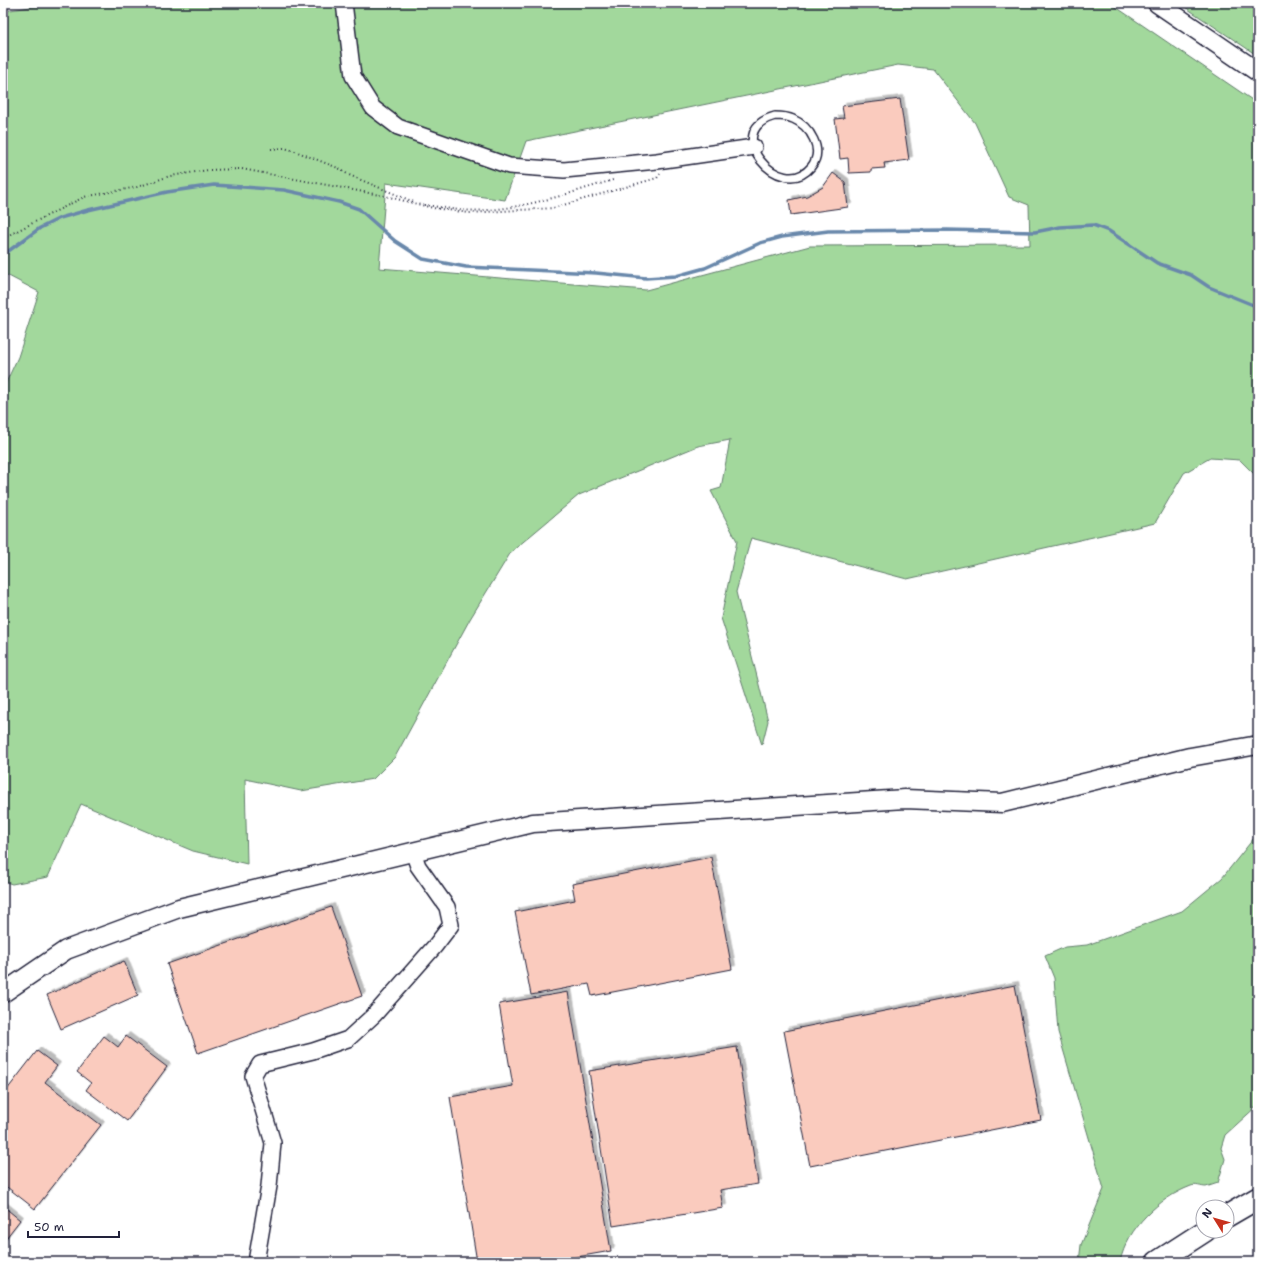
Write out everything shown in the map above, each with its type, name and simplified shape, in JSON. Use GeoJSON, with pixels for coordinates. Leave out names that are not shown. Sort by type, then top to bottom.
{"type":"FeatureCollection","features":[{"type":"Feature","properties":{"kind":"main road"},"geometry":{"type":"LineString","coordinates":[[1235,1211],[1258,1198]]}},
{"type":"Feature","properties":{"kind":"main road"},"geometry":{"type":"LineString","coordinates":[[1157,1262],[1195,1237]]}},
{"type":"Feature","properties":{"kind":"street"},"geometry":{"type":"LineString","coordinates":[[344,3],[353,76],[373,108],[398,127],[509,166],[564,170],[656,161],[754,147]]}},
{"type":"Feature","properties":{"kind":"street"},"geometry":{"type":"LineString","coordinates":[[1157,3],[1258,72]]}},
{"type":"Feature","properties":{"kind":"street"},"geometry":{"type":"LineString","coordinates":[[3,993],[66,950],[179,908],[534,823],[905,799],[1002,803],[1190,757],[1258,745]]}},
{"type":"Feature","properties":{"kind":"street"},"geometry":{"type":"LineString","coordinates":[[256,1262],[269,1186],[273,1143],[254,1076],[260,1064],[348,1039],[374,1015],[435,946],[451,925],[447,907],[418,866],[413,852]]}},
{"type":"Feature","properties":{"kind":"lane"},"geometry":{"type":"LineString","coordinates":[[785,116],[794,119],[810,132],[817,149],[816,158],[812,166],[802,174],[790,176],[780,175],[763,164],[754,147],[754,134],[760,123],[771,117],[785,116]]}},
{"type":"Feature","properties":{"kind":"path"},"geometry":{"type":"LineString","coordinates":[[271,149],[284,148],[295,151],[338,168],[349,175],[418,204],[462,210],[513,207],[562,196],[615,179]]}},
{"type":"Feature","properties":{"kind":"path"},"geometry":{"type":"LineString","coordinates":[[3,238],[84,197],[137,187],[170,176],[208,170],[242,169],[385,196],[433,208],[469,213],[553,208],[657,178],[660,175],[656,161]]}},
{"type":"Feature","properties":{"kind":"green space"},"geometry":{"type":"Polygon","coordinates":[[[59,3],[1110,3],[1258,104],[1258,478],[1240,460],[1210,458],[1184,473],[1155,523],[907,579],[751,538],[736,592],[768,721],[762,745],[721,618],[737,541],[711,491],[721,488],[730,440],[698,446],[579,495],[511,552],[470,619],[395,757],[373,779],[301,791],[245,779],[247,864],[193,851],[81,804],[48,877],[12,884],[3,881],[3,389],[18,357],[39,292],[3,273],[3,11],[59,3]],[[898,65],[526,141],[505,200],[386,183],[379,268],[646,290],[810,246],[1030,245],[1029,205],[1009,197],[975,123],[933,69],[898,65]]]}},
{"type":"Feature","properties":{"kind":"green space"},"geometry":{"type":"Polygon","coordinates":[[[1179,3],[1258,3],[1258,56],[1179,3]]]}},
{"type":"Feature","properties":{"kind":"green space"},"geometry":{"type":"Polygon","coordinates":[[[1258,833],[1258,1105],[1225,1135],[1221,1148],[1225,1159],[1218,1183],[1206,1187],[1195,1185],[1191,1186],[1179,1191],[1156,1206],[1137,1226],[1124,1249],[1120,1262],[1079,1262],[1081,1245],[1104,1189],[1058,1032],[1054,978],[1045,956],[1065,947],[1087,945],[1182,911],[1222,878],[1258,833]]]}},
{"type":"Feature","properties":{"kind":"building"},"geometry":{"type":"Polygon","coordinates":[[[900,99],[909,160],[884,163],[885,168],[871,169],[871,172],[849,173],[848,158],[840,159],[835,119],[844,118],[842,106],[900,99]]]}},
{"type":"Feature","properties":{"kind":"building"},"geometry":{"type":"Polygon","coordinates":[[[833,173],[845,182],[848,207],[791,215],[789,200],[807,196],[823,187],[833,173]]]}},
{"type":"Feature","properties":{"kind":"building"},"geometry":{"type":"Polygon","coordinates":[[[711,857],[732,969],[592,996],[589,984],[531,995],[515,912],[575,900],[572,884],[711,857]]]}},
{"type":"Feature","properties":{"kind":"building"},"geometry":{"type":"Polygon","coordinates":[[[331,907],[362,996],[198,1053],[167,964],[331,907]]]}},
{"type":"Feature","properties":{"kind":"building"},"geometry":{"type":"Polygon","coordinates":[[[124,961],[138,995],[61,1029],[47,995],[124,961]]]}},
{"type":"Feature","properties":{"kind":"building"},"geometry":{"type":"Polygon","coordinates":[[[1015,985],[1041,1120],[810,1166],[784,1031],[1015,985]]]}},
{"type":"Feature","properties":{"kind":"building"},"geometry":{"type":"Polygon","coordinates":[[[568,992],[611,1251],[548,1262],[477,1262],[450,1097],[513,1086],[499,1004],[568,992]]]}},
{"type":"Feature","properties":{"kind":"building"},"geometry":{"type":"Polygon","coordinates":[[[104,1036],[118,1047],[126,1036],[167,1067],[127,1121],[86,1090],[91,1083],[77,1072],[104,1036]]]}},
{"type":"Feature","properties":{"kind":"building"},"geometry":{"type":"Polygon","coordinates":[[[737,1047],[758,1184],[720,1190],[723,1208],[613,1226],[589,1071],[737,1047]]]}},
{"type":"Feature","properties":{"kind":"building"},"geometry":{"type":"Polygon","coordinates":[[[37,1051],[57,1066],[45,1082],[101,1125],[35,1209],[3,1184],[3,1095],[37,1051]]]}},
{"type":"Feature","properties":{"kind":"building"},"geometry":{"type":"Polygon","coordinates":[[[3,1206],[20,1220],[3,1242],[3,1206]]]}},
{"type":"Feature","properties":{"kind":"waterway"},"geometry":{"type":"LineString","coordinates":[[3,255],[40,228],[60,218],[167,192],[214,185],[284,190],[339,202],[359,209],[395,241],[423,259],[466,267],[596,273],[646,278],[676,276],[705,268],[760,243],[782,237],[828,231],[947,230],[1035,232],[1060,227],[1093,225],[1109,231],[1157,263],[1191,275],[1209,287],[1258,307]]}}]}
